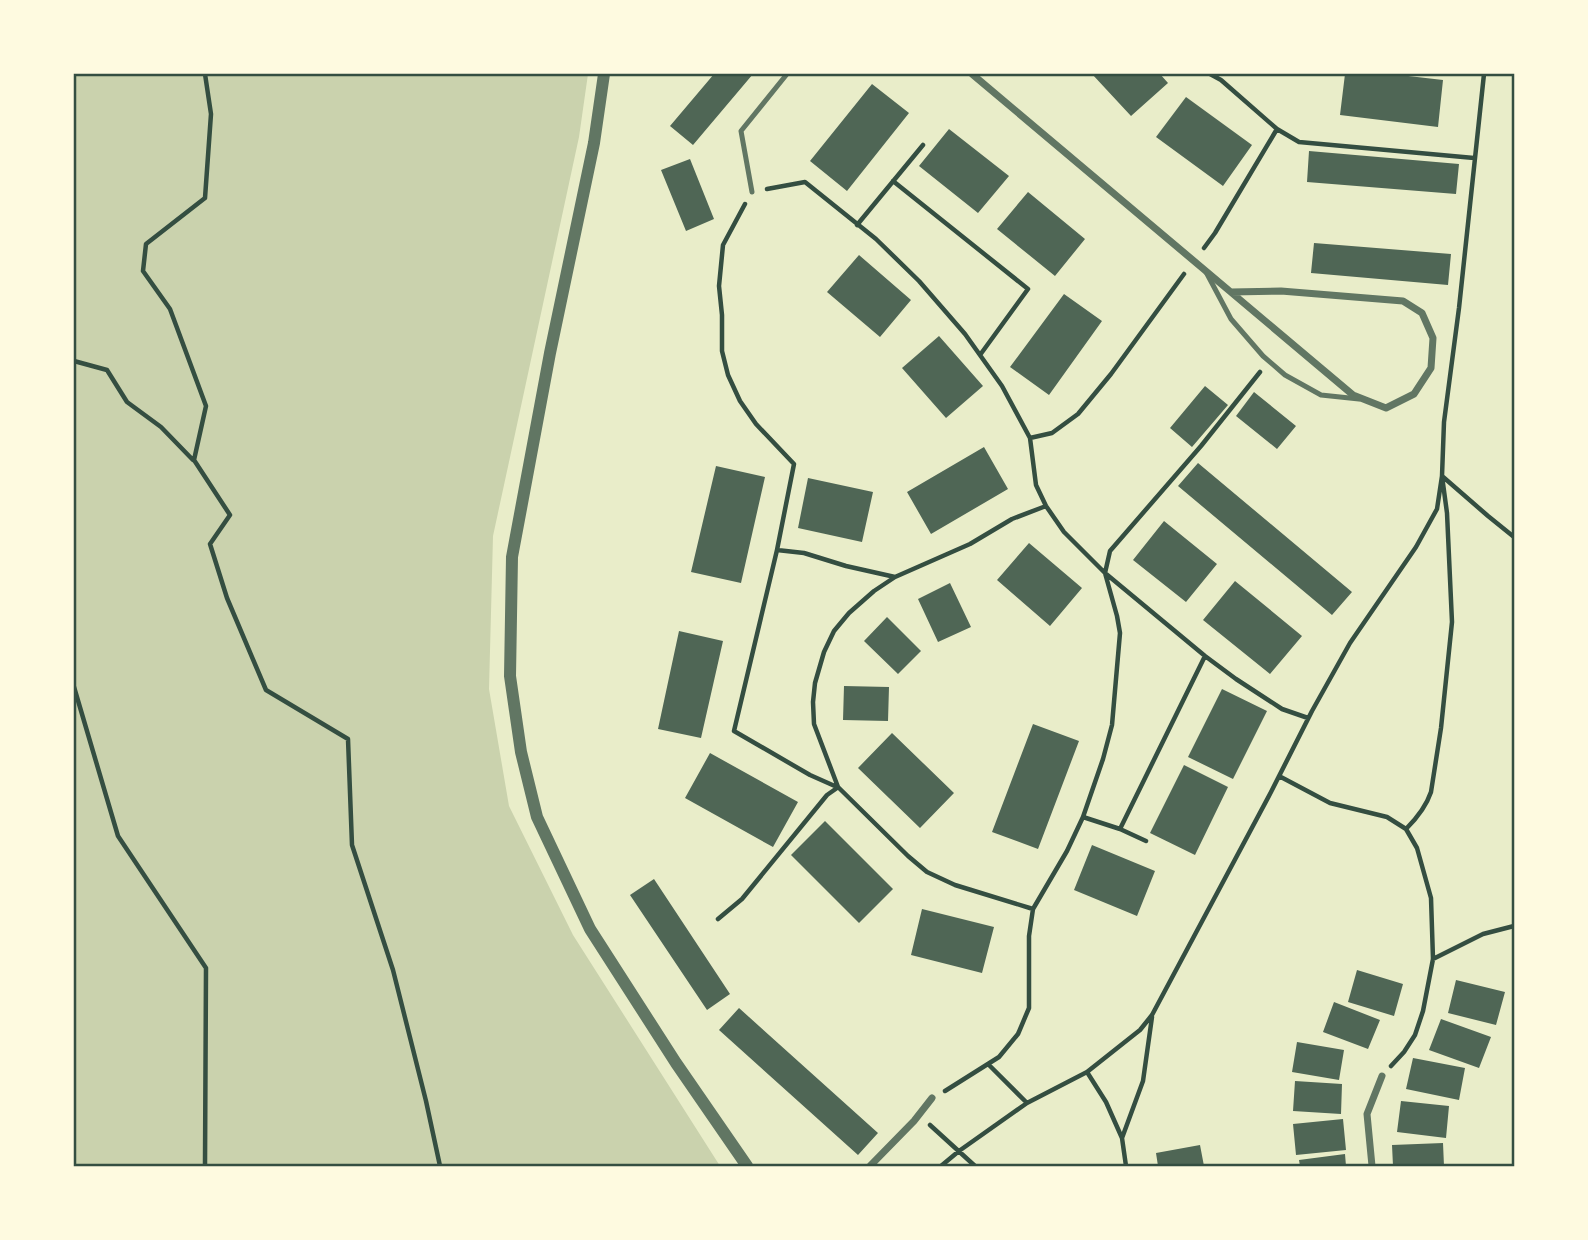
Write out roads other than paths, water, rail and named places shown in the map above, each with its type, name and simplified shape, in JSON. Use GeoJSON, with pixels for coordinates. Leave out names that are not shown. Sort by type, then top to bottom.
{"type":"FeatureCollection","features":[{"type":"Feature","properties":{"kind":"street"},"geometry":{"type":"LineString","coordinates":[[604,74],[594,144],[550,353],[512,557],[510,676],[521,752],[537,817],[590,929],[747,1167]]}},
{"type":"Feature","properties":{"kind":"street"},"geometry":{"type":"LineString","coordinates":[[972,74],[1353,395],[1387,408],[1414,394],[1430,368],[1433,338],[1422,313],[1403,301],[1281,291],[1231,292]]}},
{"type":"Feature","properties":{"kind":"street"},"geometry":{"type":"LineString","coordinates":[[1372,1167],[1367,1114],[1382,1076]]}},
{"type":"Feature","properties":{"kind":"street"},"geometry":{"type":"LineString","coordinates":[[870,1167],[932,1098]]}},
{"type":"Feature","properties":{"kind":"lane"},"geometry":{"type":"LineString","coordinates":[[752,192],[741,131],[787,74]]}},
{"type":"Feature","properties":{"kind":"lane"},"geometry":{"type":"LineString","coordinates":[[1205,270],[1231,319],[1269,362],[1285,375],[1321,394],[1367,400]]}}]}
